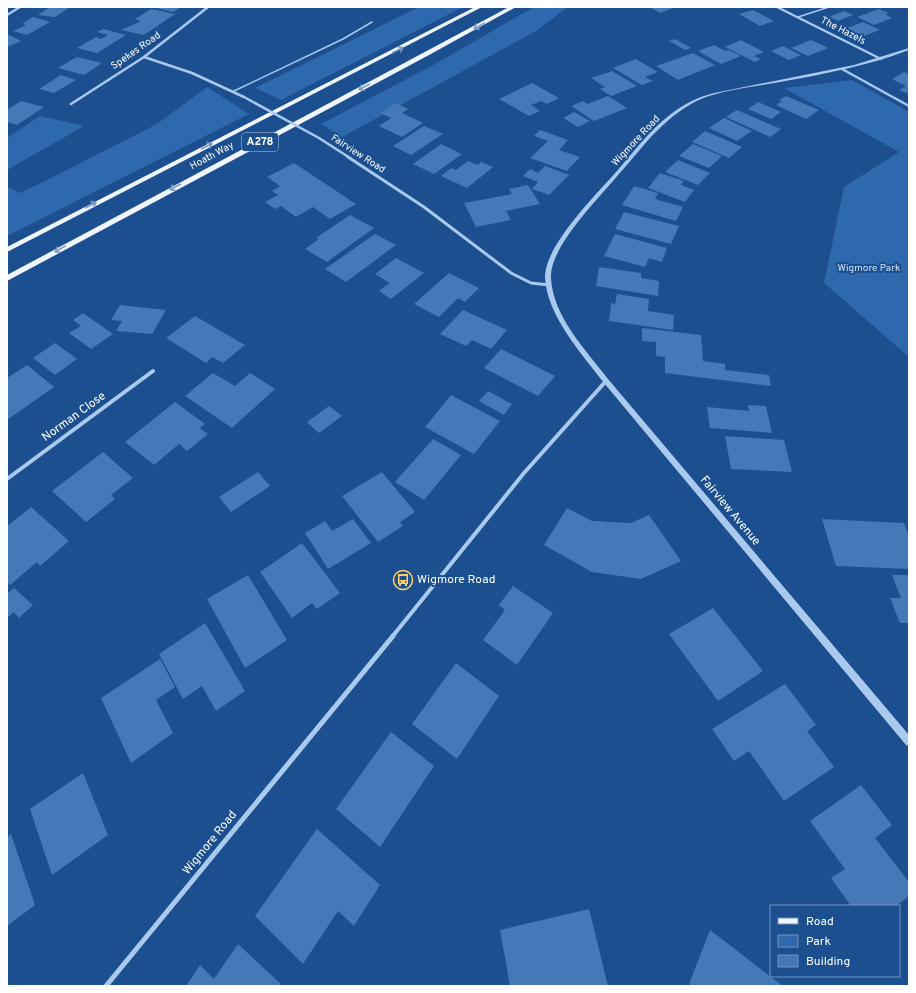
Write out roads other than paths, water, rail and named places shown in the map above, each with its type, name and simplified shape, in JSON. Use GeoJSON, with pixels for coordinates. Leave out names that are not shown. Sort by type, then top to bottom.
{"type":"FeatureCollection","features":[{"type":"Feature","properties":{"kind":"main road","name":"Hoath Way"},"geometry":{"type":"LineString","coordinates":[[7,250],[479,7]]}},
{"type":"Feature","properties":{"kind":"main road","name":"Hoath Way"},"geometry":{"type":"LineString","coordinates":[[7,278],[92,231],[420,58],[513,7]]}},
{"type":"Feature","properties":{"kind":"street"},"geometry":{"type":"LineString","coordinates":[[7,15],[20,7]]}},
{"type":"Feature","properties":{"kind":"street","name":"Spekes Road"},"geometry":{"type":"LineString","coordinates":[[71,104],[144,57],[208,7]]}},
{"type":"Feature","properties":{"kind":"street","name":"The Hazels"},"geometry":{"type":"LineString","coordinates":[[777,7],[881,59]]}},
{"type":"Feature","properties":{"kind":"street","name":"Wigmore Road"},"geometry":{"type":"LineString","coordinates":[[549,285],[548,276],[551,261],[571,229],[648,137],[677,112],[700,98],[723,91],[842,69],[881,59],[909,49]]}},
{"type":"Feature","properties":{"kind":"street","name":"Fairview Road"},"geometry":{"type":"LineString","coordinates":[[144,57],[169,64],[234,91],[319,138],[424,207],[516,276],[531,283],[549,285]]}},
{"type":"Feature","properties":{"kind":"street"},"geometry":{"type":"LineString","coordinates":[[842,69],[909,106]]}},
{"type":"Feature","properties":{"kind":"street","name":"Fairview Avenue"},"geometry":{"type":"LineString","coordinates":[[549,285],[552,296],[567,328],[606,381],[909,742]]}},
{"type":"Feature","properties":{"kind":"street","name":"Norman Close"},"geometry":{"type":"LineString","coordinates":[[7,479],[153,371]]}},
{"type":"Feature","properties":{"kind":"street","name":"Wigmore Road"},"geometry":{"type":"LineString","coordinates":[[106,986],[379,653],[524,473],[606,381]]}},
{"type":"Feature","properties":{"kind":"lane"},"geometry":{"type":"LineString","coordinates":[[798,17],[829,7]]}},
{"type":"Feature","properties":{"kind":"lane"},"geometry":{"type":"LineString","coordinates":[[234,91],[343,39],[372,22]]}},
{"type":"Feature","properties":{"kind":"place","name":"Wigmore Road"},"geometry":{"type":"Point","coordinates":[403,580]}},
{"type":"Feature","properties":{"kind":"park label","name":"Wigmore Park"},"geometry":{"type":"Point","coordinates":[869,268]}}]}
